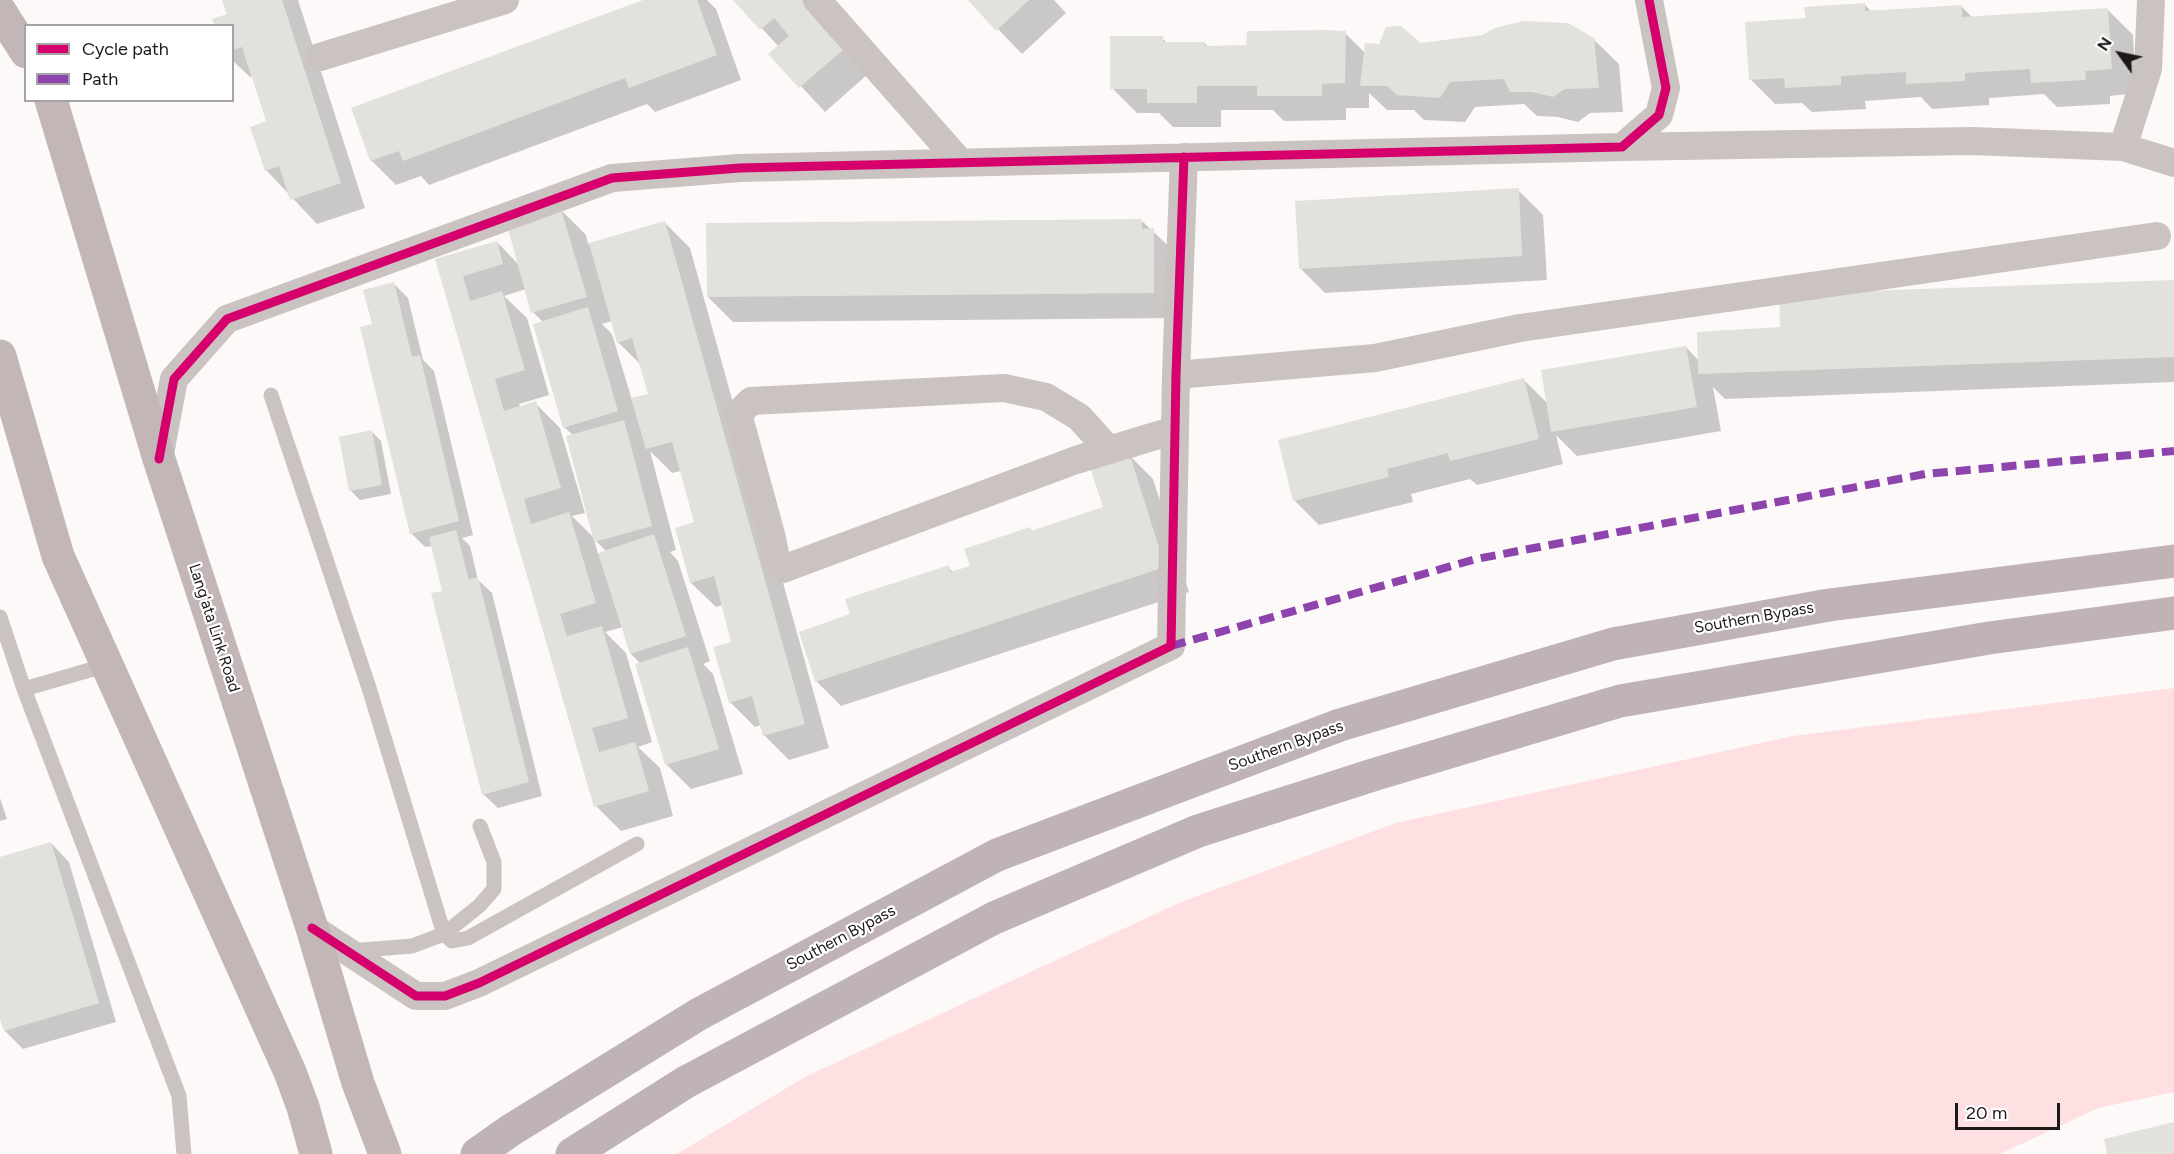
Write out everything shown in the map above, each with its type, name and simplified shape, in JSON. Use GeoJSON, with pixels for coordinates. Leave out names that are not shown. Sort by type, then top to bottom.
{"type":"FeatureCollection","features":[{"type":"Feature","properties":{"kind":"highway","name":"Southern Bypass"},"geometry":{"type":"LineString","coordinates":[[477,1154],[510,1130],[699,1014],[997,855],[1340,725],[1613,644],[1829,605],[2174,561]]}},
{"type":"Feature","properties":{"kind":"highway"},"geometry":{"type":"LineString","coordinates":[[572,1154],[686,1083],[994,918],[1198,831],[1620,700],[1989,638],[2174,614]]}},
{"type":"Feature","properties":{"kind":"main road"},"geometry":{"type":"LineString","coordinates":[[15,0],[24,24]]}},
{"type":"Feature","properties":{"kind":"main road"},"geometry":{"type":"LineString","coordinates":[[0,11],[24,49]]}},
{"type":"Feature","properties":{"kind":"main road","name":"Lang'ata Link Road"},"geometry":{"type":"LineString","coordinates":[[52,102],[159,459],[312,928],[358,1083],[385,1154]]}},
{"type":"Feature","properties":{"kind":"main road"},"geometry":{"type":"LineString","coordinates":[[0,356],[58,556],[290,1072],[303,1107],[316,1154]]}},
{"type":"Feature","properties":{"kind":"street"},"geometry":{"type":"LineString","coordinates":[[320,57],[505,0]]}},
{"type":"Feature","properties":{"kind":"street"},"geometry":{"type":"LineString","coordinates":[[817,0],[960,162]]}},
{"type":"Feature","properties":{"kind":"street"},"geometry":{"type":"LineString","coordinates":[[1623,147],[1659,115],[1666,88],[1649,0]]}},
{"type":"Feature","properties":{"kind":"street"},"geometry":{"type":"LineString","coordinates":[[2123,147],[2148,69],[2151,0]]}},
{"type":"Feature","properties":{"kind":"street"},"geometry":{"type":"LineString","coordinates":[[2148,69],[2174,57]]}},
{"type":"Feature","properties":{"kind":"street"},"geometry":{"type":"LineString","coordinates":[[159,459],[174,379],[227,319],[612,178],[740,168],[960,162],[1972,141],[2123,147],[2174,163]]}},
{"type":"Feature","properties":{"kind":"street"},"geometry":{"type":"LineString","coordinates":[[312,928],[416,996],[445,996],[478,983],[1171,646],[1176,375],[1184,156]]}},
{"type":"Feature","properties":{"kind":"street"},"geometry":{"type":"LineString","coordinates":[[1176,375],[1375,358],[1520,328],[2157,236]]}},
{"type":"Feature","properties":{"kind":"street"},"geometry":{"type":"LineString","coordinates":[[1109,450],[1080,417],[1046,397],[1004,388],[751,401],[738,414],[776,559],[783,569],[1076,460],[1109,450],[1175,430]]}},
{"type":"Feature","properties":{"kind":"lane"},"geometry":{"type":"LineString","coordinates":[[271,395],[369,688],[444,934],[453,941],[468,938],[637,844]]}},
{"type":"Feature","properties":{"kind":"lane"},"geometry":{"type":"LineString","coordinates":[[0,617],[24,689],[180,1096],[184,1154]]}},
{"type":"Feature","properties":{"kind":"lane"},"geometry":{"type":"LineString","coordinates":[[24,689],[107,665]]}},
{"type":"Feature","properties":{"kind":"lane"},"geometry":{"type":"LineString","coordinates":[[347,952],[412,946],[444,934],[479,906],[494,889],[494,862],[480,826]]}},
{"type":"Feature","properties":{"kind":"shaded area"},"geometry":{"type":"Polygon","coordinates":[[[2174,688],[2174,1092],[2098,1108],[2000,1154],[677,1154],[805,1077],[1181,902],[1396,823],[1793,736],[2174,688]]]}},
{"type":"Feature","properties":{"kind":"building"},"geometry":{"type":"Polygon","coordinates":[[[222,0],[282,0],[341,183],[290,200],[279,166],[265,171],[250,127],[266,121],[242,47],[234,49],[234,24],[214,24],[212,19],[227,14],[222,0]]]}},
{"type":"Feature","properties":{"kind":"building"},"geometry":{"type":"Polygon","coordinates":[[[643,0],[697,0],[717,55],[629,88],[625,78],[403,161],[399,151],[370,161],[351,108],[643,0]]]}},
{"type":"Feature","properties":{"kind":"building"},"geometry":{"type":"Polygon","coordinates":[[[733,0],[801,0],[844,49],[799,88],[768,54],[789,36],[774,18],[760,30],[733,0]]]}},
{"type":"Feature","properties":{"kind":"building"},"geometry":{"type":"Polygon","coordinates":[[[968,0],[1029,0],[996,31],[968,0]]]}},
{"type":"Feature","properties":{"kind":"building"},"geometry":{"type":"Polygon","coordinates":[[[1865,3],[1865,11],[1962,5],[1962,17],[2108,8],[2112,69],[2085,71],[2086,80],[2031,83],[2030,69],[1965,73],[1965,81],[1906,84],[1906,72],[1841,76],[1841,85],[1785,88],[1784,78],[1749,80],[1745,22],[1806,18],[1804,7],[1865,3]]]}},
{"type":"Feature","properties":{"kind":"building"},"geometry":{"type":"Polygon","coordinates":[[[1523,21],[1568,23],[1594,38],[1599,88],[1565,89],[1553,97],[1532,92],[1510,92],[1504,79],[1450,82],[1440,98],[1397,95],[1387,86],[1360,86],[1365,43],[1379,44],[1386,27],[1401,26],[1421,43],[1482,35],[1495,28],[1523,21]]]}},
{"type":"Feature","properties":{"kind":"building"},"geometry":{"type":"Polygon","coordinates":[[[1247,31],[1346,31],[1345,83],[1322,84],[1322,96],[1257,96],[1257,86],[1197,86],[1197,103],[1147,103],[1147,89],[1110,89],[1110,36],[1163,36],[1163,42],[1205,42],[1205,46],[1246,45],[1247,31]]]}},
{"type":"Feature","properties":{"kind":"building"},"geometry":{"type":"Polygon","coordinates":[[[1519,188],[1522,256],[1299,269],[1295,201],[1519,188]]]}},
{"type":"Feature","properties":{"kind":"building"},"geometry":{"type":"Polygon","coordinates":[[[561,209],[587,297],[531,313],[507,225],[561,209]]]}},
{"type":"Feature","properties":{"kind":"building"},"geometry":{"type":"Polygon","coordinates":[[[1142,219],[1142,229],[1154,228],[1154,293],[707,297],[706,223],[1142,219]]]}},
{"type":"Feature","properties":{"kind":"building"},"geometry":{"type":"Polygon","coordinates":[[[665,221],[805,724],[763,736],[752,696],[729,703],[713,647],[731,642],[714,576],[690,583],[675,528],[694,522],[672,442],[646,449],[631,398],[648,394],[632,338],[617,343],[589,243],[665,221]]]}},
{"type":"Feature","properties":{"kind":"building"},"geometry":{"type":"Polygon","coordinates":[[[497,241],[503,264],[463,276],[470,301],[502,291],[525,370],[495,379],[504,411],[536,401],[561,488],[524,499],[531,524],[569,512],[596,603],[560,614],[567,636],[602,626],[628,718],[592,728],[599,752],[635,742],[649,791],[594,807],[435,259],[497,241]]]}},
{"type":"Feature","properties":{"kind":"building"},"geometry":{"type":"Polygon","coordinates":[[[2174,280],[2174,357],[1698,374],[1697,332],[1780,327],[1779,294],[2174,280]]]}},
{"type":"Feature","properties":{"kind":"building"},"geometry":{"type":"Polygon","coordinates":[[[394,282],[412,357],[420,355],[459,521],[410,534],[360,327],[372,324],[363,290],[394,282]]]}},
{"type":"Feature","properties":{"kind":"building"},"geometry":{"type":"Polygon","coordinates":[[[588,307],[618,411],[563,428],[533,324],[588,307]]]}},
{"type":"Feature","properties":{"kind":"building"},"geometry":{"type":"Polygon","coordinates":[[[1686,346],[1697,407],[1551,432],[1541,370],[1686,346]]]}},
{"type":"Feature","properties":{"kind":"building"},"geometry":{"type":"Polygon","coordinates":[[[1524,378],[1539,439],[1450,461],[1448,453],[1387,469],[1389,477],[1293,501],[1278,440],[1524,378]]]}},
{"type":"Feature","properties":{"kind":"building"},"geometry":{"type":"Polygon","coordinates":[[[624,420],[652,526],[594,542],[566,436],[624,420]]]}},
{"type":"Feature","properties":{"kind":"building"},"geometry":{"type":"Polygon","coordinates":[[[372,430],[382,485],[349,491],[339,437],[372,430]]]}},
{"type":"Feature","properties":{"kind":"building"},"geometry":{"type":"Polygon","coordinates":[[[1129,452],[1165,567],[815,682],[799,632],[850,614],[845,599],[949,565],[950,572],[970,566],[964,549],[1030,527],[1031,531],[1103,507],[1089,465],[1129,452]]]}},
{"type":"Feature","properties":{"kind":"building"},"geometry":{"type":"Polygon","coordinates":[[[456,530],[469,580],[478,577],[529,782],[482,795],[431,593],[442,591],[429,537],[456,530]]]}},
{"type":"Feature","properties":{"kind":"building"},"geometry":{"type":"Polygon","coordinates":[[[654,534],[686,636],[630,654],[598,553],[654,534]]]}},
{"type":"Feature","properties":{"kind":"building"},"geometry":{"type":"Polygon","coordinates":[[[688,647],[719,749],[665,765],[635,664],[688,647]]]}},
{"type":"Feature","properties":{"kind":"building"},"geometry":{"type":"Polygon","coordinates":[[[51,842],[99,1003],[4,1031],[0,1019],[0,857],[51,842]]]}},
{"type":"Feature","properties":{"kind":"building"},"geometry":{"type":"Polygon","coordinates":[[[2174,1122],[2174,1154],[2107,1154],[2104,1139],[2174,1122]]]}},
{"type":"Feature","properties":{"kind":"marked path"},"geometry":{"type":"LineString","coordinates":[[1171,646],[1476,559],[1925,474],[2174,451]]}},
{"type":"Feature","properties":{"kind":"cycle path"},"geometry":{"type":"LineString","coordinates":[[159,459],[174,379],[227,319],[612,178],[740,168],[1622,147],[1659,115],[1666,88],[1649,0]]}},
{"type":"Feature","properties":{"kind":"cycle path"},"geometry":{"type":"LineString","coordinates":[[312,928],[416,996],[445,996],[479,983],[1171,646],[1176,375],[1184,157]]}}]}
